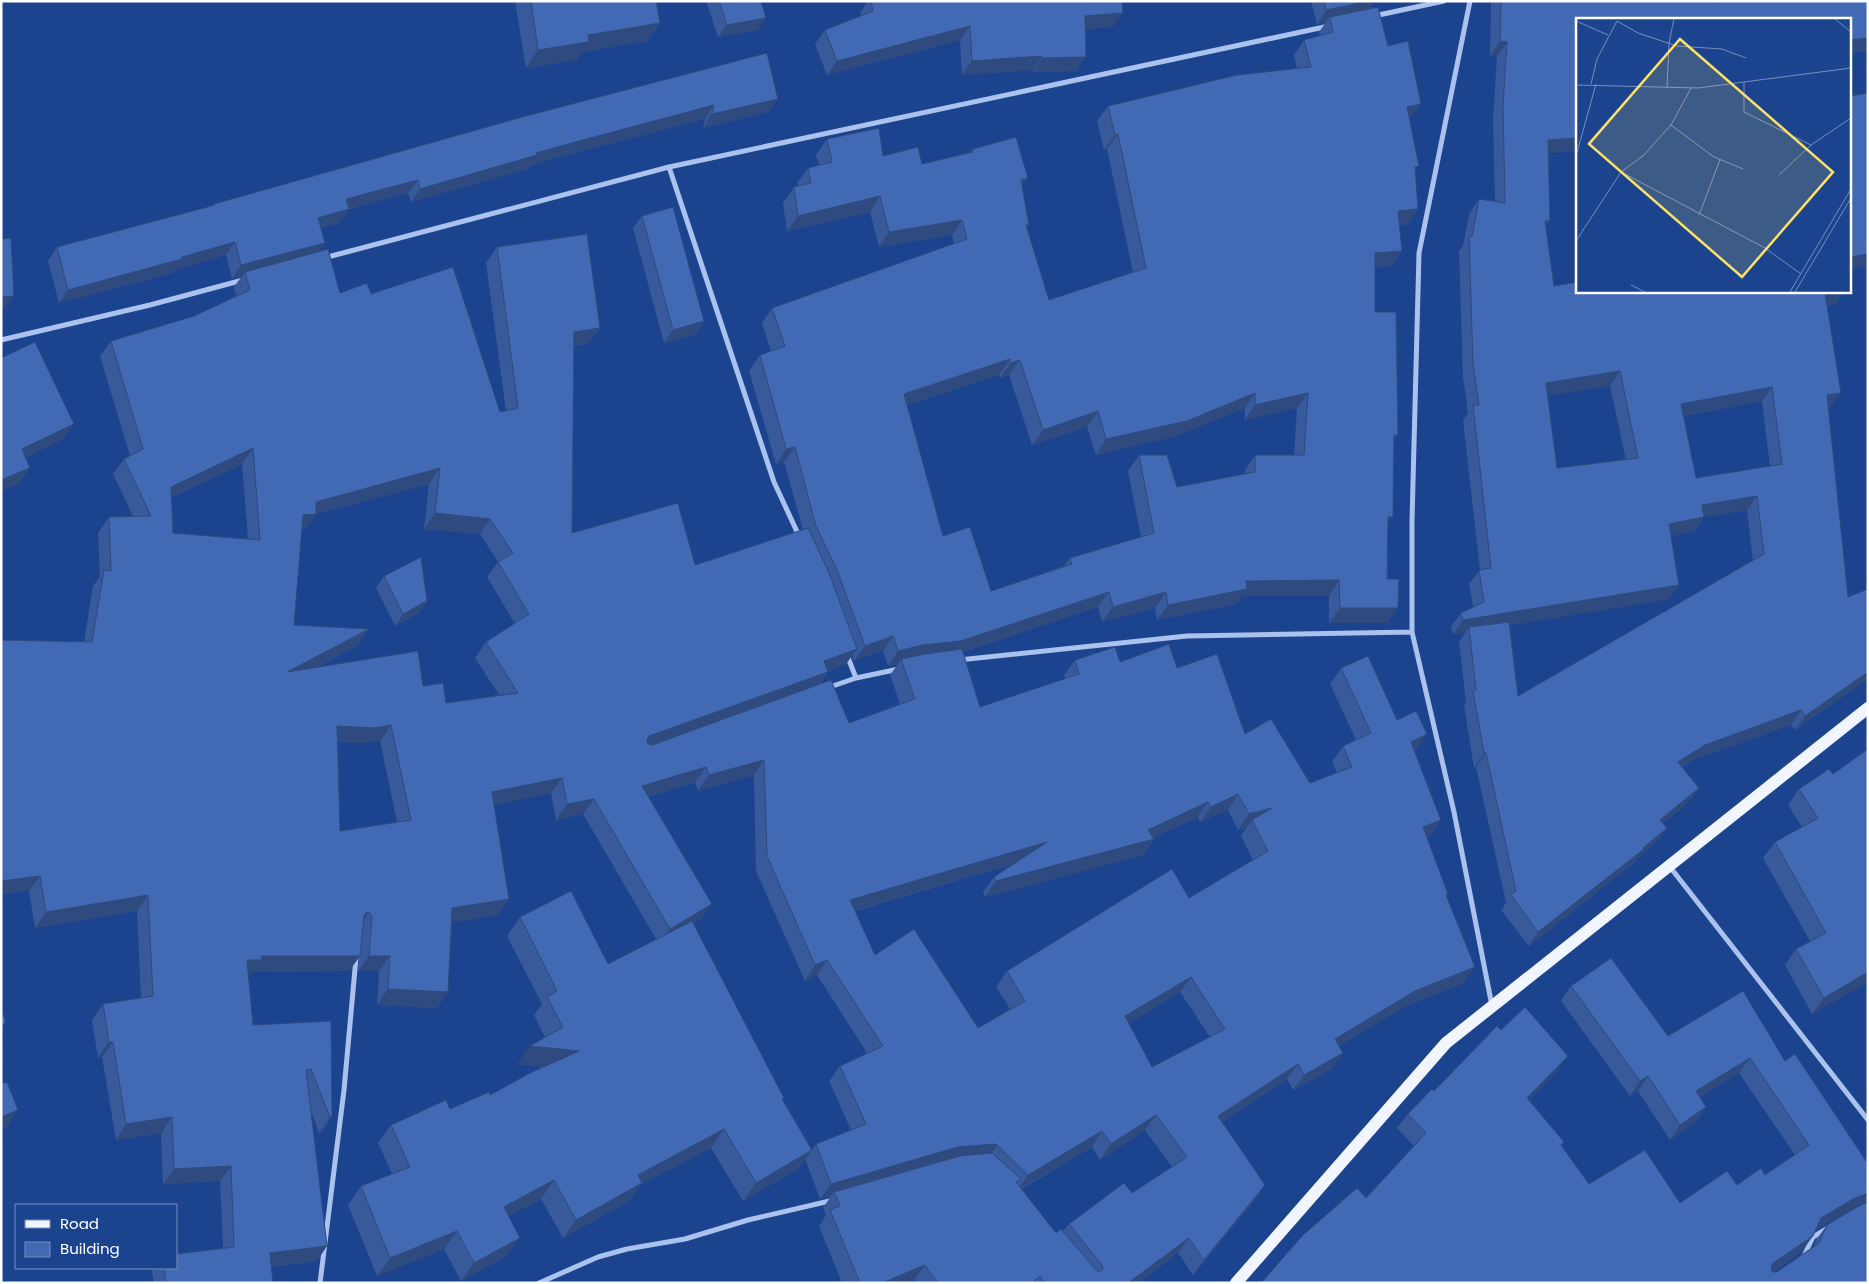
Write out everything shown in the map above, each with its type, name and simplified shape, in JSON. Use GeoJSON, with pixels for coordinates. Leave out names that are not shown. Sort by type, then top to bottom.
{"type":"FeatureCollection","features":[{"type":"Feature","properties":{"kind":"main road"},"geometry":{"type":"LineString","coordinates":[[1236,1283],[1446,1044],[1868,708]]}},
{"type":"Feature","properties":{"kind":"street"},"geometry":{"type":"LineString","coordinates":[[1366,18],[1444,1]]}},
{"type":"Feature","properties":{"kind":"street"},"geometry":{"type":"LineString","coordinates":[[1470,1],[1420,253],[1412,521],[1412,632],[1454,812],[1492,1006]]}},
{"type":"Feature","properties":{"kind":"street"},"geometry":{"type":"LineString","coordinates":[[313,261],[669,167],[1337,24]]}},
{"type":"Feature","properties":{"kind":"street"},"geometry":{"type":"LineString","coordinates":[[669,167],[774,482],[802,543]]}},
{"type":"Feature","properties":{"kind":"street"},"geometry":{"type":"LineString","coordinates":[[1,340],[150,305],[246,279]]}},
{"type":"Feature","properties":{"kind":"street"},"geometry":{"type":"LineString","coordinates":[[952,661],[1187,636],[1412,632]]}},
{"type":"Feature","properties":{"kind":"street"},"geometry":{"type":"LineString","coordinates":[[846,651],[856,678]]}},
{"type":"Feature","properties":{"kind":"street"},"geometry":{"type":"LineString","coordinates":[[818,692],[856,678],[904,668]]}},
{"type":"Feature","properties":{"kind":"street"},"geometry":{"type":"LineString","coordinates":[[1670,866],[1868,1120]]}},
{"type":"Feature","properties":{"kind":"street"},"geometry":{"type":"LineString","coordinates":[[320,1283],[345,1081],[356,951]]}},
{"type":"Feature","properties":{"kind":"street"},"geometry":{"type":"LineString","coordinates":[[539,1283],[598,1257],[685,1239],[748,1220],[842,1198]]}},
{"type":"Feature","properties":{"kind":"street"},"geometry":{"type":"LineString","coordinates":[[1799,1259],[1806,1254],[1813,1237],[1837,1222]]}},
{"type":"Feature","properties":{"kind":"building"},"geometry":{"type":"Polygon","coordinates":[[[531,1],[656,1],[660,23],[588,35],[589,42],[538,50],[531,1]]]}},
{"type":"Feature","properties":{"kind":"building"},"geometry":{"type":"Polygon","coordinates":[[[719,1],[761,1],[766,18],[727,25],[719,1]]]}},
{"type":"Feature","properties":{"kind":"building"},"geometry":{"type":"Polygon","coordinates":[[[871,1],[1122,1],[1123,13],[1085,16],[1086,57],[1042,58],[1042,56],[972,61],[970,26],[837,61],[825,30],[873,11],[871,1]]]}},
{"type":"Feature","properties":{"kind":"building"},"geometry":{"type":"Polygon","coordinates":[[[1324,1],[1369,1],[1326,10],[1324,1]]]}},
{"type":"Feature","properties":{"kind":"building"},"geometry":{"type":"Polygon","coordinates":[[[1501,1],[1868,1],[1868,38],[1852,40],[1852,18],[1576,18],[1576,138],[1548,140],[1550,221],[1545,221],[1554,286],[1576,282],[1576,292],[1601,293],[1832,292],[1825,293],[1841,393],[1827,395],[1848,597],[1868,589],[1868,672],[1805,716],[1801,710],[1705,745],[1678,762],[1699,788],[1660,820],[1667,828],[1644,849],[1538,932],[1511,895],[1516,891],[1486,753],[1484,753],[1473,691],[1476,690],[1469,627],[1509,622],[1518,696],[1764,554],[1757,496],[1702,505],[1704,517],[1669,524],[1679,585],[1463,620],[1461,613],[1484,602],[1479,570],[1491,568],[1473,405],[1479,405],[1473,363],[1469,237],[1472,237],[1479,199],[1505,203],[1503,105],[1507,42],[1500,41],[1501,1]],[[1620,371],[1546,383],[1557,468],[1638,458],[1620,371]],[[1772,387],[1681,404],[1696,478],[1782,464],[1772,387]]]}},
{"type":"Feature","properties":{"kind":"building"},"geometry":{"type":"Polygon","coordinates":[[[1378,7],[1388,46],[1408,41],[1421,104],[1407,107],[1419,166],[1415,167],[1418,209],[1398,211],[1402,251],[1375,253],[1375,312],[1396,312],[1398,435],[1394,435],[1393,517],[1388,517],[1387,579],[1399,579],[1398,608],[1340,608],[1339,580],[1246,581],[1247,589],[1168,605],[1166,592],[1113,607],[1109,592],[961,641],[923,645],[898,651],[893,636],[865,646],[837,570],[816,526],[795,447],[786,449],[760,355],[785,346],[772,308],[967,239],[962,220],[889,232],[880,196],[798,216],[794,187],[811,183],[808,168],[832,162],[827,139],[879,128],[883,156],[918,147],[922,164],[973,152],[973,149],[1016,137],[1028,178],[1021,180],[1029,225],[1026,225],[1049,300],[1146,268],[1118,134],[1115,135],[1108,106],[1237,75],[1311,67],[1304,40],[1333,32],[1330,17],[1378,7]],[[1010,359],[904,394],[943,536],[970,527],[991,591],[1072,564],[1070,558],[1154,533],[1139,455],[1167,455],[1177,487],[1255,472],[1255,455],[1304,455],[1308,393],[1255,405],[1255,393],[1187,421],[1106,439],[1098,411],[1043,430],[1020,360],[1011,363],[1010,359]]]}},
{"type":"Feature","properties":{"kind":"building"},"geometry":{"type":"Polygon","coordinates":[[[767,53],[778,99],[712,114],[714,105],[536,153],[537,155],[420,189],[418,180],[346,199],[349,209],[318,218],[325,243],[241,265],[235,242],[182,257],[182,259],[68,290],[57,247],[215,205],[526,116],[767,53]]]}},
{"type":"Feature","properties":{"kind":"building"},"geometry":{"type":"Polygon","coordinates":[[[1868,93],[1868,254],[1852,257],[1852,96],[1868,93]]]}},
{"type":"Feature","properties":{"kind":"building"},"geometry":{"type":"Polygon","coordinates":[[[673,207],[704,321],[673,330],[642,216],[673,207]]]}},
{"type":"Feature","properties":{"kind":"building"},"geometry":{"type":"Polygon","coordinates":[[[587,234],[600,328],[574,332],[572,533],[678,503],[695,565],[808,528],[829,573],[857,649],[824,661],[828,672],[649,736],[648,744],[652,745],[831,680],[849,723],[915,699],[901,659],[925,654],[962,649],[980,707],[1079,674],[1075,660],[1115,647],[1120,662],[1169,644],[1177,668],[1217,654],[1245,734],[1271,719],[1310,783],[1352,767],[1343,746],[1371,733],[1341,668],[1368,656],[1397,720],[1416,711],[1427,734],[1411,742],[1441,820],[1423,827],[1448,894],[1446,895],[1475,967],[1415,991],[1335,1039],[1343,1053],[1304,1075],[1298,1064],[1218,1116],[1265,1185],[1204,1260],[1189,1238],[1128,1283],[1045,1283],[1040,1276],[1032,1283],[939,1283],[925,1265],[882,1283],[860,1283],[830,1210],[840,1206],[834,1192],[960,1156],[992,1153],[1021,1179],[1016,1182],[1056,1233],[1061,1229],[1099,1272],[1103,1269],[1102,1265],[1069,1224],[1124,1183],[1132,1193],[1187,1157],[1156,1115],[1111,1144],[1102,1131],[1028,1175],[994,1144],[958,1147],[831,1184],[816,1144],[866,1124],[840,1066],[883,1046],[827,960],[815,965],[767,856],[764,760],[709,775],[706,767],[642,786],[712,904],[670,929],[594,799],[567,804],[562,778],[492,792],[509,899],[452,908],[448,992],[388,989],[390,956],[369,956],[372,917],[369,912],[364,916],[360,956],[261,956],[262,960],[247,960],[253,1025],[331,1021],[332,1117],[330,1117],[311,1069],[306,1070],[327,1246],[270,1253],[273,1283],[166,1283],[164,1269],[178,1269],[178,1254],[234,1247],[231,1166],[174,1169],[172,1117],[126,1124],[113,1042],[109,1042],[103,1004],[153,996],[148,895],[46,912],[40,876],[1,881],[1,640],[92,642],[104,570],[111,571],[109,517],[151,516],[124,459],[143,449],[111,341],[194,316],[250,290],[245,272],[328,249],[340,293],[367,283],[371,294],[453,267],[500,412],[518,408],[497,247],[587,234]],[[253,448],[171,487],[173,533],[260,540],[253,448]],[[440,468],[316,502],[316,514],[303,515],[294,625],[369,629],[287,672],[418,651],[423,686],[443,683],[446,703],[518,693],[486,642],[529,614],[498,562],[513,553],[490,519],[435,513],[440,468]],[[391,725],[375,728],[337,726],[340,831],[411,820],[391,725]],[[1238,794],[1211,807],[1208,802],[1148,830],[1154,839],[996,881],[994,877],[1047,842],[850,900],[875,955],[914,929],[978,1028],[1025,1001],[1007,971],[1172,869],[1189,898],[1268,851],[1252,820],[1272,808],[1249,814],[1238,794]],[[1191,977],[1125,1016],[1152,1067],[1225,1029],[1191,977]]]}},
{"type":"Feature","properties":{"kind":"building"},"geometry":{"type":"Polygon","coordinates":[[[11,238],[14,296],[1,297],[1,239],[11,238]]]}},
{"type":"Feature","properties":{"kind":"building"},"geometry":{"type":"Polygon","coordinates":[[[35,342],[74,424],[22,449],[30,468],[1,480],[1,358],[35,342]]]}},
{"type":"Feature","properties":{"kind":"building"},"geometry":{"type":"Polygon","coordinates":[[[421,557],[427,601],[403,614],[384,576],[421,557]]]}},
{"type":"Feature","properties":{"kind":"building"},"geometry":{"type":"Polygon","coordinates":[[[1868,749],[1868,972],[1824,998],[1796,949],[1826,933],[1775,842],[1818,818],[1799,789],[1829,769],[1833,774],[1868,749]]]}},
{"type":"Feature","properties":{"kind":"building"},"geometry":{"type":"Polygon","coordinates":[[[571,891],[608,964],[692,921],[784,1098],[782,1099],[812,1150],[756,1183],[724,1129],[638,1175],[642,1183],[576,1220],[554,1180],[504,1207],[520,1238],[474,1263],[457,1231],[390,1258],[361,1186],[410,1167],[391,1125],[446,1100],[450,1109],[489,1092],[490,1095],[530,1073],[579,1051],[530,1046],[563,1027],[547,997],[557,991],[520,917],[571,891]]]}},
{"type":"Feature","properties":{"kind":"building"},"geometry":{"type":"Polygon","coordinates":[[[1611,958],[1668,1036],[1743,991],[1785,1061],[1795,1054],[1868,1164],[1868,1193],[1853,1199],[1821,1218],[1813,1236],[1772,1264],[1771,1270],[1777,1272],[1819,1243],[1827,1225],[1868,1202],[1868,1283],[1261,1283],[1302,1236],[1357,1188],[1366,1198],[1426,1133],[1408,1114],[1432,1089],[1434,1091],[1497,1026],[1501,1030],[1525,1007],[1568,1056],[1527,1098],[1564,1142],[1561,1145],[1589,1184],[1645,1150],[1680,1203],[1727,1171],[1737,1185],[1761,1168],[1765,1175],[1809,1145],[1750,1058],[1696,1091],[1706,1107],[1680,1125],[1648,1076],[1640,1081],[1571,986],[1611,958]]]}},
{"type":"Feature","properties":{"kind":"building"},"geometry":{"type":"Polygon","coordinates":[[[1,1007],[6,1023],[1,1025],[1,1007]]]}},
{"type":"Feature","properties":{"kind":"building"},"geometry":{"type":"Polygon","coordinates":[[[7,1082],[18,1110],[1,1117],[1,1084],[7,1082]]]}}]}
